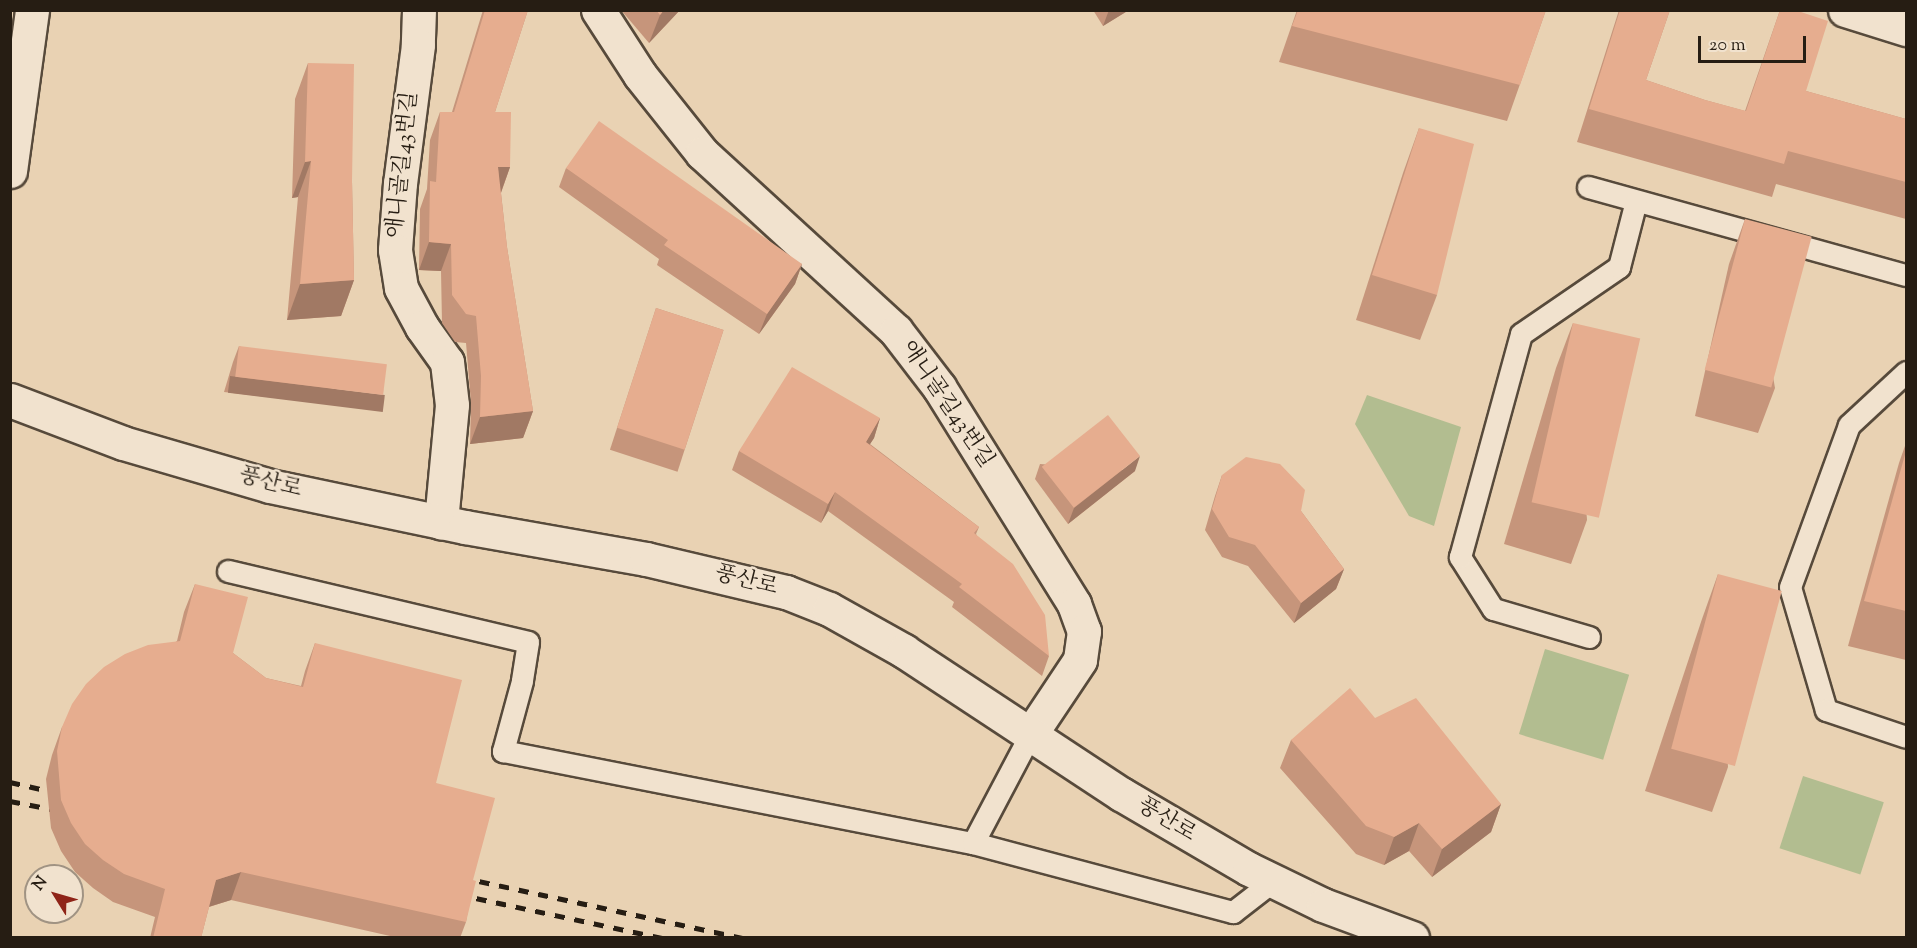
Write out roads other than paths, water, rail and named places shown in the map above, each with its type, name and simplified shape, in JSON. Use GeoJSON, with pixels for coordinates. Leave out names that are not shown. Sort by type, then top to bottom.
{"type":"FeatureCollection","features":[{"type":"Feature","properties":{"kind":"main road"},"geometry":{"type":"LineString","coordinates":[[10,171],[32,10]]}},
{"type":"Feature","properties":{"kind":"main road","name":"애니골길43번길"},"geometry":{"type":"LineString","coordinates":[[419,10],[418,45],[400,183],[395,250],[401,288],[422,327],[447,362],[452,405],[441,522]]}},
{"type":"Feature","properties":{"kind":"main road","name":"애니골길43번길"},"geometry":{"type":"LineString","coordinates":[[598,10],[640,75],[702,153],[896,331],[939,387],[1074,603],[1084,631],[1080,660],[1030,735]]}},
{"type":"Feature","properties":{"kind":"main road"},"geometry":{"type":"LineString","coordinates":[[1845,10],[1906,29]]}},
{"type":"Feature","properties":{"kind":"main road","name":"풍산로"},"geometry":{"type":"LineString","coordinates":[[10,400],[123,443],[270,486],[441,522],[646,559],[786,592],[829,609],[904,651],[1187,835],[1323,905],[1412,938]]}},
{"type":"Feature","properties":{"kind":"lane"},"geometry":{"type":"LineString","coordinates":[[1588,187],[1906,275]]}},
{"type":"Feature","properties":{"kind":"lane"},"geometry":{"type":"LineString","coordinates":[[1589,637],[1493,609],[1460,557],[1521,334],[1618,267],[1636,201]]}},
{"type":"Feature","properties":{"kind":"lane"},"geometry":{"type":"LineString","coordinates":[[1906,372],[1849,425],[1790,587],[1826,710],[1906,737]]}},
{"type":"Feature","properties":{"kind":"lane"},"geometry":{"type":"LineString","coordinates":[[228,571],[528,642],[522,681],[503,751],[973,843],[1233,912],[1273,881]]}},
{"type":"Feature","properties":{"kind":"lane"},"geometry":{"type":"LineString","coordinates":[[973,843],[1030,735]]}},
{"type":"Feature","properties":{"kind":"railway"},"geometry":{"type":"LineString","coordinates":[[10,782],[63,794]]}},
{"type":"Feature","properties":{"kind":"railway"},"geometry":{"type":"LineString","coordinates":[[10,801],[67,812]]}},
{"type":"Feature","properties":{"kind":"railway"},"geometry":{"type":"LineString","coordinates":[[460,877],[742,938]]}},
{"type":"Feature","properties":{"kind":"railway"},"geometry":{"type":"LineString","coordinates":[[457,894],[663,938]]}}]}
